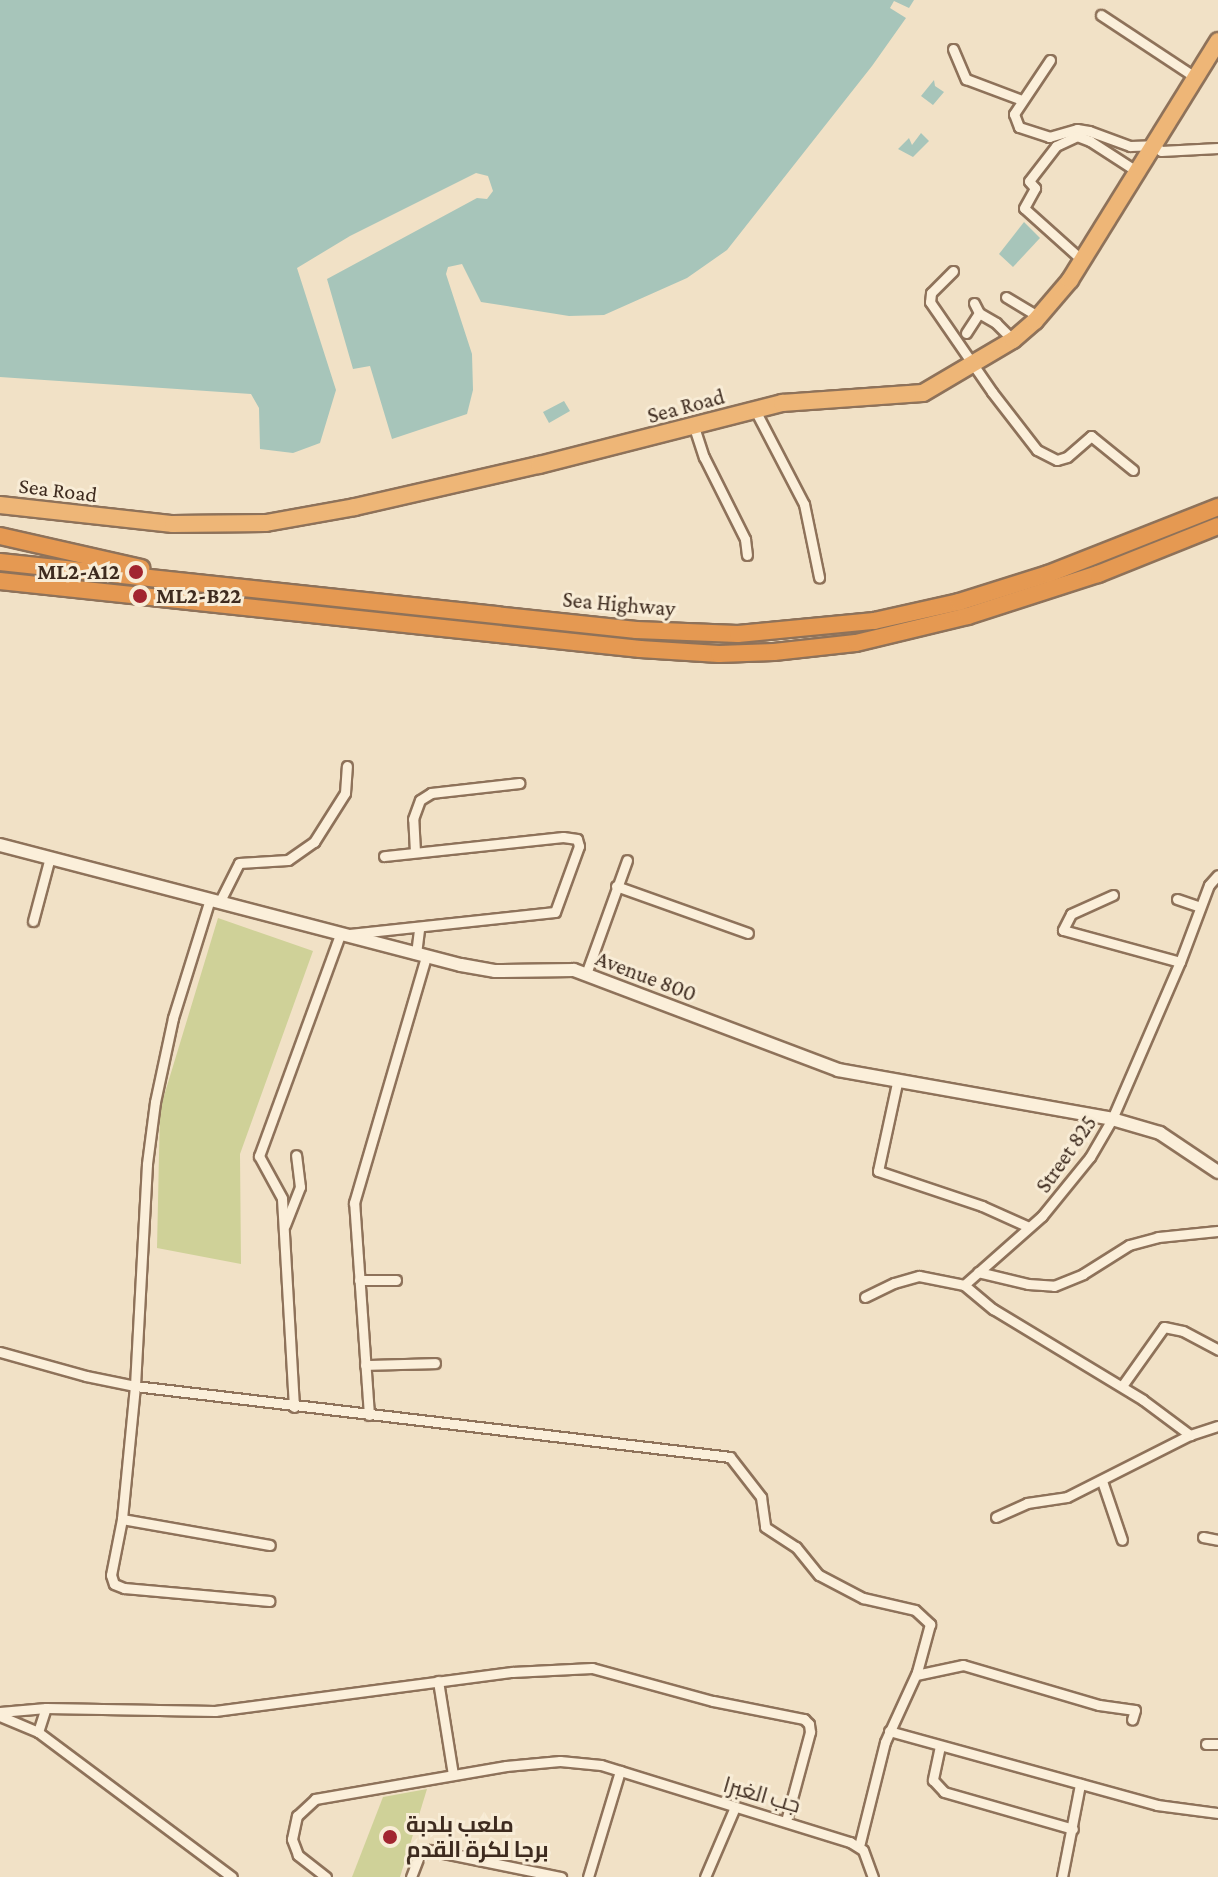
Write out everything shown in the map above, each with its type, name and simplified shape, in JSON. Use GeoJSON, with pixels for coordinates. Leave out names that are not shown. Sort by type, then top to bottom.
{"type":"FeatureCollection","features":[{"type":"Feature","properties":{"kind":"highway","name":"Sea Road"},"geometry":{"type":"LineString","coordinates":[[0,505],[173,524],[266,523],[371,503],[793,402],[923,393],[1013,340],[1039,317],[1083,261],[1218,41]]}},
{"type":"Feature","properties":{"kind":"highway","name":"Sea Highway"},"geometry":{"type":"LineString","coordinates":[[0,562],[636,630],[738,634],[874,621],[959,602],[1073,565],[1218,507]]}},
{"type":"Feature","properties":{"kind":"highway","name":"Sea Highway"},"geometry":{"type":"LineString","coordinates":[[0,581],[640,649],[719,654],[774,652],[856,643],[968,616],[1098,574],[1218,526]]}},
{"type":"Feature","properties":{"kind":"highway"},"geometry":{"type":"LineString","coordinates":[[0,536],[209,583]]}},
{"type":"Feature","properties":{"kind":"main road","name":"Avenue 800"},"geometry":{"type":"LineString","coordinates":[[1,849],[50,857],[421,956],[495,971],[553,969],[586,974],[804,1059],[897,1083],[1112,1119],[1160,1133],[1218,1172]]}},
{"type":"Feature","properties":{"kind":"street"},"geometry":{"type":"LineString","coordinates":[[1101,15],[1195,77]]}},
{"type":"Feature","properties":{"kind":"street"},"geometry":{"type":"LineString","coordinates":[[953,49],[966,79],[1022,100]]}},
{"type":"Feature","properties":{"kind":"street"},"geometry":{"type":"LineString","coordinates":[[1050,60],[1022,100],[1014,120],[1019,127],[1038,136],[1049,137],[1077,129],[1130,146],[1154,145],[1161,151],[1218,148]]}},
{"type":"Feature","properties":{"kind":"street"},"geometry":{"type":"LineString","coordinates":[[1083,261],[1024,208],[1035,188],[1029,181],[1056,146],[1077,136],[1138,172]]}},
{"type":"Feature","properties":{"kind":"street"},"geometry":{"type":"LineString","coordinates":[[953,271],[931,293],[930,302],[992,392],[1044,456],[1057,460],[1067,457],[1091,436],[1133,470]]}},
{"type":"Feature","properties":{"kind":"street"},"geometry":{"type":"LineString","coordinates":[[1006,297],[1039,317]]}},
{"type":"Feature","properties":{"kind":"street"},"geometry":{"type":"LineString","coordinates":[[974,303],[979,313],[1013,340]]}},
{"type":"Feature","properties":{"kind":"street"},"geometry":{"type":"LineString","coordinates":[[966,333],[979,313]]}},
{"type":"Feature","properties":{"kind":"street"},"geometry":{"type":"LineString","coordinates":[[755,410],[804,504],[819,577]]}},
{"type":"Feature","properties":{"kind":"street"},"geometry":{"type":"LineString","coordinates":[[694,427],[704,457],[745,539],[747,555]]}},
{"type":"Feature","properties":{"kind":"street"},"geometry":{"type":"LineString","coordinates":[[269,1601],[115,1585],[111,1575],[122,1519],[135,1386],[147,1164],[155,1102],[173,1018],[215,900],[239,863],[288,860],[314,842],[345,793],[347,766]]}},
{"type":"Feature","properties":{"kind":"street"},"geometry":{"type":"LineString","coordinates":[[415,852],[413,819],[420,800],[431,793],[519,783]]}},
{"type":"Feature","properties":{"kind":"street"},"geometry":{"type":"LineString","coordinates":[[294,1407],[281,1193],[259,1156],[340,935],[419,929],[555,912],[579,846],[577,839],[563,837],[384,856]]}},
{"type":"Feature","properties":{"kind":"street"},"geometry":{"type":"LineString","coordinates":[[33,921],[50,857]]}},
{"type":"Feature","properties":{"kind":"street"},"geometry":{"type":"LineString","coordinates":[[586,974],[627,860]]}},
{"type":"Feature","properties":{"kind":"street","name":"Street 825"},"geometry":{"type":"LineString","coordinates":[[964,1285],[1042,1216],[1090,1157],[1112,1119],[1180,962],[1209,885],[1218,875]]}},
{"type":"Feature","properties":{"kind":"street"},"geometry":{"type":"LineString","coordinates":[[616,886],[748,933]]}},
{"type":"Feature","properties":{"kind":"street"},"geometry":{"type":"LineString","coordinates":[[1113,895],[1071,914],[1063,930],[1180,962]]}},
{"type":"Feature","properties":{"kind":"street"},"geometry":{"type":"LineString","coordinates":[[1177,899],[1200,907]]}},
{"type":"Feature","properties":{"kind":"street"},"geometry":{"type":"LineString","coordinates":[[369,1415],[354,1203],[421,956],[419,929]]}},
{"type":"Feature","properties":{"kind":"street"},"geometry":{"type":"LineString","coordinates":[[897,1083],[878,1171],[982,1206],[1029,1227]]}},
{"type":"Feature","properties":{"kind":"street"},"geometry":{"type":"LineString","coordinates":[[283,1232],[300,1187],[296,1155]]}},
{"type":"Feature","properties":{"kind":"street"},"geometry":{"type":"LineString","coordinates":[[978,1272],[1028,1284],[1054,1286],[1083,1274],[1129,1245],[1158,1237],[1218,1231]]}},
{"type":"Feature","properties":{"kind":"street"},"geometry":{"type":"LineString","coordinates":[[865,1297],[894,1283],[919,1276],[964,1285],[993,1309],[1122,1386],[1190,1435]]}},
{"type":"Feature","properties":{"kind":"street"},"geometry":{"type":"LineString","coordinates":[[359,1280],[396,1280]]}},
{"type":"Feature","properties":{"kind":"street"},"geometry":{"type":"LineString","coordinates":[[1122,1386],[1164,1327],[1183,1331],[1218,1350]]}},
{"type":"Feature","properties":{"kind":"street"},"geometry":{"type":"LineString","coordinates":[[0,1352],[40,1365],[135,1386],[728,1456],[761,1497],[765,1527],[796,1547],[819,1575],[863,1598],[915,1610],[926,1617],[929,1637],[916,1675],[889,1731],[859,1846],[868,1858],[873,1877]]}},
{"type":"Feature","properties":{"kind":"street"},"geometry":{"type":"LineString","coordinates":[[365,1365],[435,1363]]}},
{"type":"Feature","properties":{"kind":"street"},"geometry":{"type":"LineString","coordinates":[[996,1517],[1027,1503],[1067,1497],[1190,1435],[1218,1426]]}},
{"type":"Feature","properties":{"kind":"street"},"geometry":{"type":"LineString","coordinates":[[1102,1481],[1122,1540]]}},
{"type":"Feature","properties":{"kind":"street"},"geometry":{"type":"LineString","coordinates":[[122,1519],[270,1545]]}},
{"type":"Feature","properties":{"kind":"street"},"geometry":{"type":"LineString","coordinates":[[1203,1537],[1218,1540]]}},
{"type":"Feature","properties":{"kind":"street"},"geometry":{"type":"LineString","coordinates":[[916,1675],[963,1665],[1099,1705],[1135,1710],[1132,1720]]}},
{"type":"Feature","properties":{"kind":"street"},"geometry":{"type":"LineString","coordinates":[[0,1714],[46,1708],[215,1711],[438,1681],[584,1667],[713,1701],[804,1719],[809,1724],[810,1732],[786,1821]]}},
{"type":"Feature","properties":{"kind":"street"},"geometry":{"type":"LineString","coordinates":[[438,1681],[453,1775]]}},
{"type":"Feature","properties":{"kind":"street"},"geometry":{"type":"LineString","coordinates":[[38,1732],[46,1708]]}},
{"type":"Feature","properties":{"kind":"street"},"geometry":{"type":"LineString","coordinates":[[0,1714],[38,1732],[232,1877]]}},
{"type":"Feature","properties":{"kind":"street"},"geometry":{"type":"LineString","coordinates":[[889,1731],[1157,1805],[1218,1813]]}},
{"type":"Feature","properties":{"kind":"street"},"geometry":{"type":"LineString","coordinates":[[1206,1744],[1218,1744]]}},
{"type":"Feature","properties":{"kind":"street"},"geometry":{"type":"LineString","coordinates":[[940,1746],[933,1780],[944,1792],[1073,1829]]}},
{"type":"Feature","properties":{"kind":"street","name":"جب الغبرا"},"geometry":{"type":"LineString","coordinates":[[326,1877],[304,1862],[294,1848],[293,1826],[306,1804],[333,1793],[560,1761],[601,1765],[859,1846]]}},
{"type":"Feature","properties":{"kind":"street"},"geometry":{"type":"LineString","coordinates":[[588,1877],[620,1771]]}},
{"type":"Feature","properties":{"kind":"street"},"geometry":{"type":"LineString","coordinates":[[1062,1877],[1080,1784]]}},
{"type":"Feature","properties":{"kind":"street"},"geometry":{"type":"LineString","coordinates":[[705,1877],[735,1807]]}},
{"type":"Feature","properties":{"kind":"street"},"geometry":{"type":"LineString","coordinates":[[411,1877],[419,1856],[429,1850],[557,1876]]}},
{"type":"Feature","properties":{"kind":"green space"},"geometry":{"type":"Polygon","coordinates":[[[218,918],[313,951],[240,1154],[241,1264],[157,1248],[160,1109],[218,918]]]}},
{"type":"Feature","properties":{"kind":"green space","name":"ملعب بلدبة برجا لكرة القدم"},"geometry":{"type":"Polygon","coordinates":[[[427,1789],[400,1877],[352,1877],[383,1797],[427,1789]]]}},
{"type":"Feature","properties":{"kind":"water"},"geometry":{"type":"Polygon","coordinates":[[[0,0],[914,0],[909,8],[894,1],[890,8],[906,18],[872,66],[727,250],[687,278],[604,315],[569,316],[481,302],[462,264],[448,267],[446,274],[472,354],[473,390],[467,414],[392,439],[370,366],[353,369],[327,279],[477,198],[487,199],[493,191],[488,176],[476,173],[350,236],[297,268],[336,390],[320,443],[293,453],[260,449],[259,408],[251,394],[0,377],[0,0]]]}},
{"type":"Feature","properties":{"kind":"water"},"geometry":{"type":"Polygon","coordinates":[[[934,80],[935,86],[944,92],[933,105],[921,96],[934,80]]]}},
{"type":"Feature","properties":{"kind":"water"},"geometry":{"type":"Polygon","coordinates":[[[921,133],[929,141],[913,157],[898,149],[909,138],[912,145],[921,133]]]}},
{"type":"Feature","properties":{"kind":"water"},"geometry":{"type":"Polygon","coordinates":[[[1024,222],[1040,238],[1013,267],[999,254],[1024,222]]]}},
{"type":"Feature","properties":{"kind":"water"},"geometry":{"type":"Polygon","coordinates":[[[564,401],[570,411],[549,423],[543,412],[564,401]]]}},
{"type":"Feature","properties":{"kind":"place","name":"ML2-A12"},"geometry":{"type":"Point","coordinates":[136,572]}},
{"type":"Feature","properties":{"kind":"place","name":"ML2-B22"},"geometry":{"type":"Point","coordinates":[140,596]}},
{"type":"Feature","properties":{"kind":"place","name":"ملعب بلدبة برجا لكرة القدم"},"geometry":{"type":"Point","coordinates":[390,1837]}}]}
